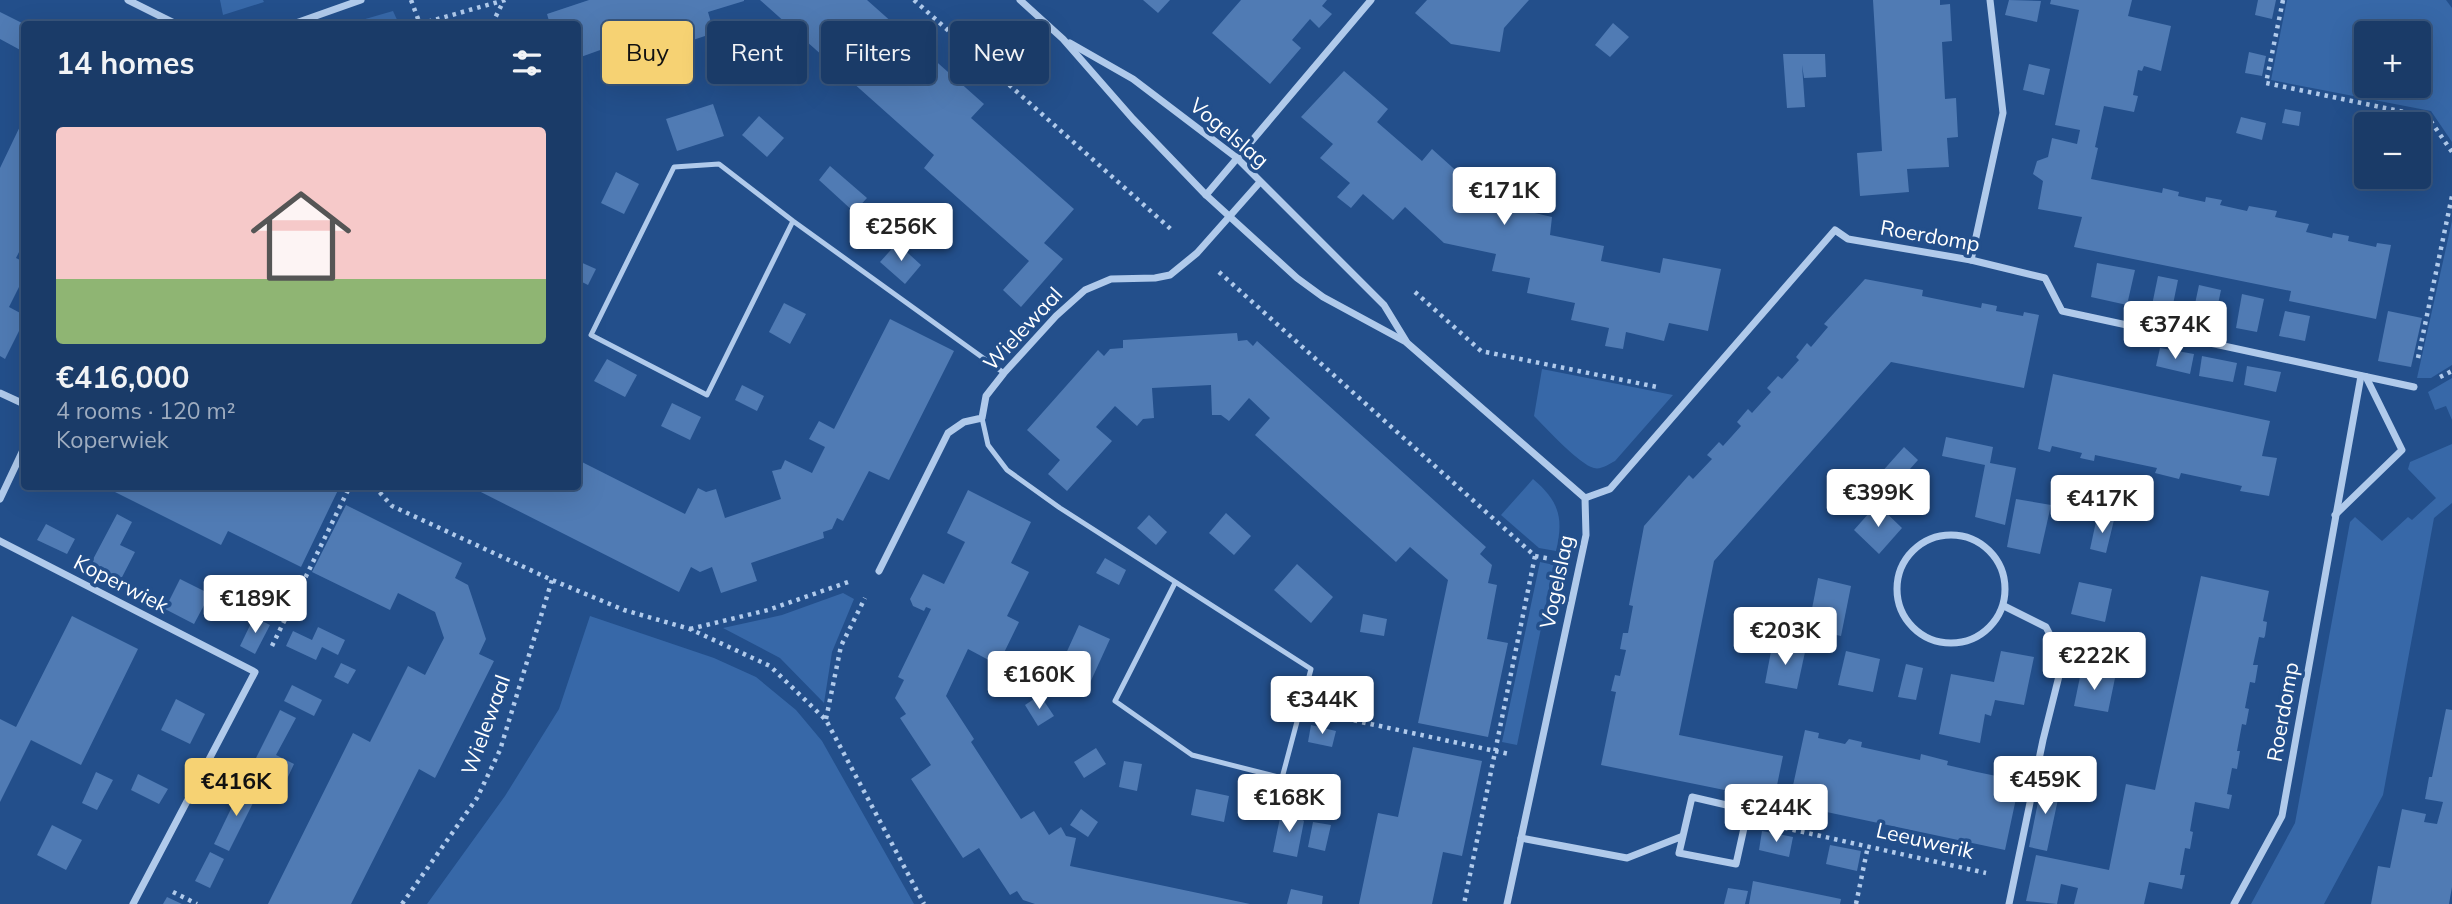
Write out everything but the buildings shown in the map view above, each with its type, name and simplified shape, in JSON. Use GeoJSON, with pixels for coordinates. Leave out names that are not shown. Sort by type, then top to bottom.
{"type":"FeatureCollection","features":[{"type":"Feature","properties":{"kind":"street"},"geometry":{"type":"LineString","coordinates":[[128,0],[170,21]]}},
{"type":"Feature","properties":{"kind":"street"},"geometry":{"type":"LineString","coordinates":[[302,21],[361,0]]}},
{"type":"Feature","properties":{"kind":"street","name":"Vogelslag"},"geometry":{"type":"LineString","coordinates":[[1020,0],[1063,39],[1133,119],[1206,195],[1297,278],[1323,297],[1406,342],[1585,498],[1586,535],[1507,904]]}},
{"type":"Feature","properties":{"kind":"street"},"geometry":{"type":"LineString","coordinates":[[1206,195],[1371,0]]}},
{"type":"Feature","properties":{"kind":"street"},"geometry":{"type":"LineString","coordinates":[[1971,260],[2003,113],[1990,0]]}},
{"type":"Feature","properties":{"kind":"street","name":"Vogelslag"},"geometry":{"type":"LineString","coordinates":[[1063,39],[1133,79],[1237,158],[1384,305],[1406,342]]}},
{"type":"Feature","properties":{"kind":"street","name":"Wielewaal"},"geometry":{"type":"LineString","coordinates":[[982,418],[986,396],[1004,373],[1056,316],[1085,290],[1111,279],[1170,275],[1197,253],[1260,182]]}},
{"type":"Feature","properties":{"kind":"street","name":"Roerdomp"},"geometry":{"type":"LineString","coordinates":[[1585,498],[1610,489],[1835,230],[1848,239],[1971,260],[2046,278],[2062,311],[2413,387]]}},
{"type":"Feature","properties":{"kind":"street"},"geometry":{"type":"LineString","coordinates":[[2335,515],[2402,450],[2364,376]]}},
{"type":"Feature","properties":{"kind":"street","name":"Roerdomp"},"geometry":{"type":"LineString","coordinates":[[2234,904],[2282,816],[2335,515],[2364,376]]}},
{"type":"Feature","properties":{"kind":"street"},"geometry":{"type":"LineString","coordinates":[[0,393],[21,403]]}},
{"type":"Feature","properties":{"kind":"street"},"geometry":{"type":"LineString","coordinates":[[878,570],[948,433],[964,422],[982,418]]}},
{"type":"Feature","properties":{"kind":"street"},"geometry":{"type":"LineString","coordinates":[[0,499],[21,454]]}},
{"type":"Feature","properties":{"kind":"street"},"geometry":{"type":"LineString","coordinates":[[1948,534],[1978,540],[2000,562],[2006,583],[2004,606],[1986,631],[1959,643],[1933,641],[1912,628],[1901,611],[1896,592],[1899,572],[1913,549],[1948,534]]}},
{"type":"Feature","properties":{"kind":"street","name":"Koperwiek"},"geometry":{"type":"LineString","coordinates":[[0,541],[255,672]]}},
{"type":"Feature","properties":{"kind":"street"},"geometry":{"type":"LineString","coordinates":[[2004,606],[2046,627],[2063,660],[2009,904]]}},
{"type":"Feature","properties":{"kind":"street"},"geometry":{"type":"LineString","coordinates":[[133,904],[255,672]]}},
{"type":"Feature","properties":{"kind":"street"},"geometry":{"type":"LineString","coordinates":[[1692,797],[1748,810],[1736,864],[1679,853],[1683,836],[1692,797]]}},
{"type":"Feature","properties":{"kind":"street"},"geometry":{"type":"LineString","coordinates":[[1521,838],[1627,858],[1683,836]]}},
{"type":"Feature","properties":{"kind":"lane"},"geometry":{"type":"LineString","coordinates":[[793,221],[707,395],[591,335],[674,167],[719,164],[793,221],[1004,373]]}},
{"type":"Feature","properties":{"kind":"lane"},"geometry":{"type":"LineString","coordinates":[[982,418],[988,445],[1007,470],[1060,508],[1311,669],[1282,778],[1192,755],[1115,701],[1175,583]]}},
{"type":"Feature","properties":{"kind":"path"},"geometry":{"type":"LineString","coordinates":[[411,0],[419,21]]}},
{"type":"Feature","properties":{"kind":"path"},"geometry":{"type":"LineString","coordinates":[[431,21],[505,0]]}},
{"type":"Feature","properties":{"kind":"path"},"geometry":{"type":"LineString","coordinates":[[494,21],[505,0]]}},
{"type":"Feature","properties":{"kind":"path"},"geometry":{"type":"LineString","coordinates":[[914,0],[1535,556],[1464,904]]}},
{"type":"Feature","properties":{"kind":"path"},"geometry":{"type":"LineString","coordinates":[[2283,0],[2266,83],[2428,117],[2452,152]]}},
{"type":"Feature","properties":{"kind":"path"},"geometry":{"type":"LineString","coordinates":[[2413,387],[2452,196]]}},
{"type":"Feature","properties":{"kind":"path"},"geometry":{"type":"LineString","coordinates":[[1412,289],[1481,351],[1692,394]]}},
{"type":"Feature","properties":{"kind":"path"},"geometry":{"type":"LineString","coordinates":[[255,672],[267,654],[348,490]]}},
{"type":"Feature","properties":{"kind":"path"},"geometry":{"type":"LineString","coordinates":[[378,490],[392,506],[552,580],[624,610],[690,629],[770,666],[826,720],[923,904]]}},
{"type":"Feature","properties":{"kind":"path"},"geometry":{"type":"LineString","coordinates":[[690,629],[768,610],[878,570]]}},
{"type":"Feature","properties":{"kind":"path"},"geometry":{"type":"LineString","coordinates":[[826,720],[841,646],[878,570]]}},
{"type":"Feature","properties":{"kind":"path","name":"Wielewaal"},"geometry":{"type":"LineString","coordinates":[[402,904],[477,798],[500,750],[552,580]]}},
{"type":"Feature","properties":{"kind":"path"},"geometry":{"type":"LineString","coordinates":[[1301,709],[1495,750],[1537,763]]}},
{"type":"Feature","properties":{"kind":"path","name":"Leeuwerik"},"geometry":{"type":"LineString","coordinates":[[1746,820],[2014,879]]}},
{"type":"Feature","properties":{"kind":"path"},"geometry":{"type":"LineString","coordinates":[[1856,904],[1868,846]]}},
{"type":"Feature","properties":{"kind":"shaded area"},"geometry":{"type":"Polygon","coordinates":[[[220,0],[263,0],[264,2],[223,15],[220,0]]]}},
{"type":"Feature","properties":{"kind":"shaded area"},"geometry":{"type":"Polygon","coordinates":[[[2287,0],[2446,0],[2452,8],[2452,142],[2431,111],[2364,98],[2431,98],[2431,21],[2354,21],[2354,96],[2271,80],[2287,0]]]}},
{"type":"Feature","properties":{"kind":"shaded area"},"geometry":{"type":"Polygon","coordinates":[[[393,11],[398,21],[358,21],[393,11]]]}},
{"type":"Feature","properties":{"kind":"shaded area"},"geometry":{"type":"Polygon","coordinates":[[[2452,221],[2452,365],[2431,378],[2417,378],[2452,221]]]}},
{"type":"Feature","properties":{"kind":"shaded area"},"geometry":{"type":"Polygon","coordinates":[[[1542,369],[1673,395],[1615,461],[1594,468],[1572,453],[1534,416],[1542,369]]]}},
{"type":"Feature","properties":{"kind":"shaded area"},"geometry":{"type":"Polygon","coordinates":[[[2452,378],[2452,420],[2446,406],[2435,410],[2428,392],[2452,378]]]}},
{"type":"Feature","properties":{"kind":"shaded area"},"geometry":{"type":"Polygon","coordinates":[[[2452,444],[2452,503],[2434,518],[2383,795],[2324,904],[2251,904],[2295,823],[2350,522],[2355,517],[2382,541],[2408,517],[2412,520],[2436,498],[2408,469],[2410,462],[2452,444]]]}},
{"type":"Feature","properties":{"kind":"shaded area"},"geometry":{"type":"Polygon","coordinates":[[[1533,479],[1549,495],[1557,511],[1559,529],[1556,551],[1539,548],[1501,515],[1533,479]]]}},
{"type":"Feature","properties":{"kind":"shaded area"},"geometry":{"type":"Polygon","coordinates":[[[1540,562],[1554,565],[1517,745],[1502,742],[1540,562]]]}},
{"type":"Feature","properties":{"kind":"shaded area"},"geometry":{"type":"Polygon","coordinates":[[[843,593],[854,599],[832,652],[824,703],[780,658],[723,628],[782,615],[843,593]]]}},
{"type":"Feature","properties":{"kind":"shaded area"},"geometry":{"type":"Polygon","coordinates":[[[590,616],[714,658],[756,677],[796,710],[822,741],[914,904],[427,904],[505,796],[559,709],[590,616]]]}}]}
